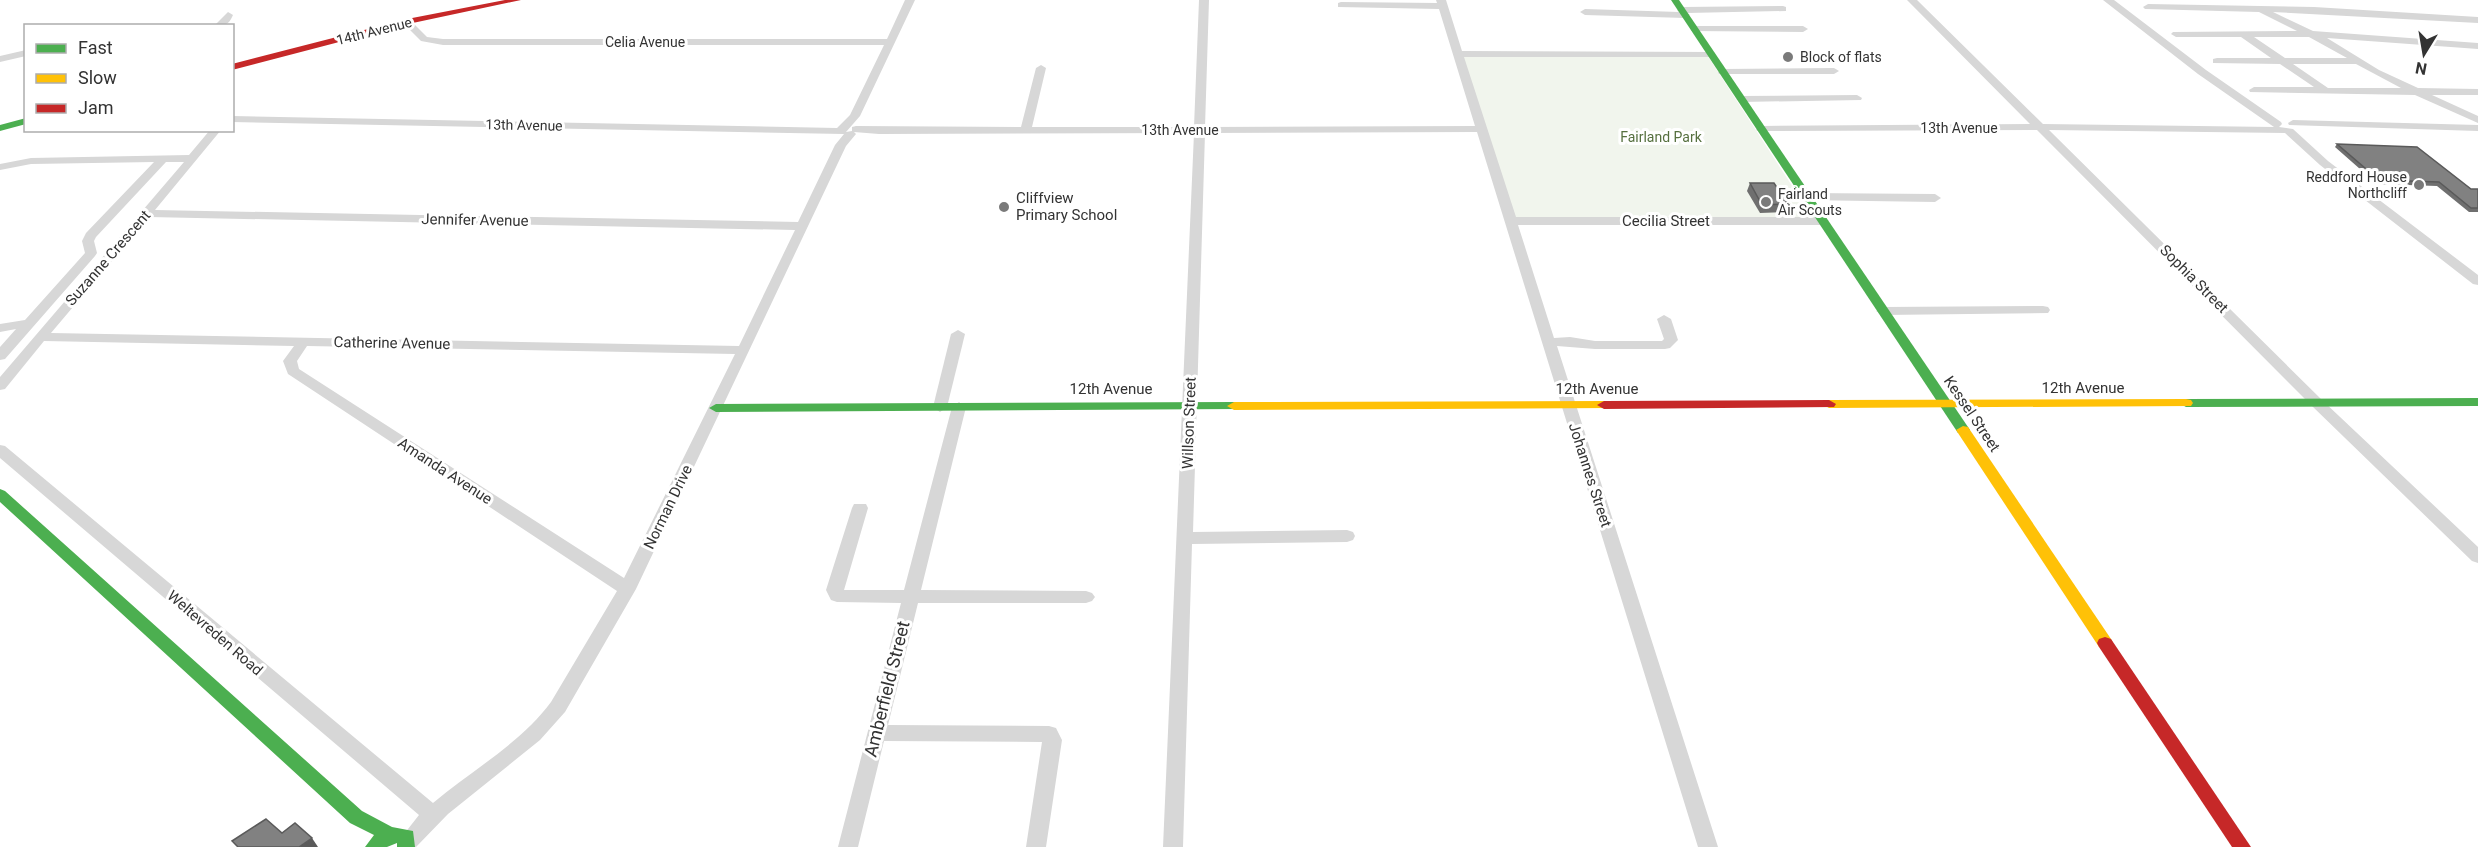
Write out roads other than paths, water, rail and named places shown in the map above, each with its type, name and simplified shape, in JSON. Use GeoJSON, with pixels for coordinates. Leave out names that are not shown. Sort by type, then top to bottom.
{"type":"FeatureCollection","features":[{"type":"Feature","properties":{"kind":"street","name":"Norman Drive"},"geometry":{"type":"LineString","coordinates":[[400,840],[546,723],[558,707],[627,589],[744,350],[910,0]]}},
{"type":"Feature","properties":{"kind":"street","name":"Willson Street"},"geometry":{"type":"LineString","coordinates":[[1173,847],[1204,0]]}},
{"type":"Feature","properties":{"kind":"street","name":"Sophia Street"},"geometry":{"type":"LineString","coordinates":[[1911,0],[2042,127],[2317,403],[2478,557]]}},
{"type":"Feature","properties":{"kind":"street"},"geometry":{"type":"LineString","coordinates":[[2108,0],[2251,107],[2285,126],[2324,163],[2478,281]]}},
{"type":"Feature","properties":{"kind":"street"},"geometry":{"type":"LineString","coordinates":[[2246,0],[2331,37],[2394,75],[2478,109]]}},
{"type":"Feature","properties":{"kind":"street","name":"14th Avenue"},"geometry":{"type":"LineString","coordinates":[[234,66],[407,22],[508,1]]}},
{"type":"Feature","properties":{"kind":"street"},"geometry":{"type":"LineString","coordinates":[[1341,5],[1442,3]]}},
{"type":"Feature","properties":{"kind":"street","name":"Johannes Street"},"geometry":{"type":"LineString","coordinates":[[1442,3],[1708,847]]}},
{"type":"Feature","properties":{"kind":"street"},"geometry":{"type":"LineString","coordinates":[[2148,7],[2257,4],[2336,46],[2375,72],[2478,120]]}},
{"type":"Feature","properties":{"kind":"street"},"geometry":{"type":"LineString","coordinates":[[1585,12],[1681,8],[1783,9]]}},
{"type":"Feature","properties":{"kind":"street","name":"Kessel Street"},"geometry":{"type":"LineString","coordinates":[[1681,8],[2242,847]]}},
{"type":"Feature","properties":{"kind":"street"},"geometry":{"type":"LineString","coordinates":[[2270,9],[2430,15],[2478,20]]}},
{"type":"Feature","properties":{"kind":"street"},"geometry":{"type":"LineString","coordinates":[[221,24],[228,15]]}},
{"type":"Feature","properties":{"kind":"street"},"geometry":{"type":"LineString","coordinates":[[2430,15],[2464,45]]}},
{"type":"Feature","properties":{"kind":"street","name":"Celia Avenue"},"geometry":{"type":"LineString","coordinates":[[407,22],[424,39],[435,42],[890,42]]}},
{"type":"Feature","properties":{"kind":"street"},"geometry":{"type":"LineString","coordinates":[[1694,29],[1803,29]]}},
{"type":"Feature","properties":{"kind":"street"},"geometry":{"type":"LineString","coordinates":[[2176,34],[2312,34],[2478,46]]}},
{"type":"Feature","properties":{"kind":"street"},"geometry":{"type":"LineString","coordinates":[[2243,34],[2326,91]]}},
{"type":"Feature","properties":{"kind":"street"},"geometry":{"type":"LineString","coordinates":[[0,59],[24,53]]}},
{"type":"Feature","properties":{"kind":"street"},"geometry":{"type":"LineString","coordinates":[[1457,54],[1710,54]]}},
{"type":"Feature","properties":{"kind":"street"},"geometry":{"type":"LineString","coordinates":[[2217,61],[2371,61]]}},
{"type":"Feature","properties":{"kind":"street"},"geometry":{"type":"LineString","coordinates":[[1026,130],[1041,68]]}},
{"type":"Feature","properties":{"kind":"street"},"geometry":{"type":"LineString","coordinates":[[1723,72],[1834,71]]}},
{"type":"Feature","properties":{"kind":"street"},"geometry":{"type":"LineString","coordinates":[[2254,90],[2478,92]]}},
{"type":"Feature","properties":{"kind":"street"},"geometry":{"type":"LineString","coordinates":[[1741,99],[1857,98]]}},
{"type":"Feature","properties":{"kind":"street","name":"13th Avenue"},"geometry":{"type":"LineString","coordinates":[[234,119],[848,131],[1481,129]]}},
{"type":"Feature","properties":{"kind":"street"},"geometry":{"type":"LineString","coordinates":[[0,128],[24,122]]}},
{"type":"Feature","properties":{"kind":"street"},"geometry":{"type":"LineString","coordinates":[[2285,126],[2301,125],[2324,163]]}},
{"type":"Feature","properties":{"kind":"street","name":"13th Avenue"},"geometry":{"type":"LineString","coordinates":[[1761,129],[2285,126],[2478,128]]}},
{"type":"Feature","properties":{"kind":"street"},"geometry":{"type":"LineString","coordinates":[[2305,131],[2392,130],[2478,135]]}},
{"type":"Feature","properties":{"kind":"street","name":"Suzanne Crescent"},"geometry":{"type":"LineString","coordinates":[[0,386],[214,132]]}},
{"type":"Feature","properties":{"kind":"street"},"geometry":{"type":"LineString","coordinates":[[0,167],[31,161],[193,158]]}},
{"type":"Feature","properties":{"kind":"street"},"geometry":{"type":"LineString","coordinates":[[0,356],[90,255],[88,241],[90,236],[162,160]]}},
{"type":"Feature","properties":{"kind":"street"},"geometry":{"type":"LineString","coordinates":[[1807,197],[1935,198]]}},
{"type":"Feature","properties":{"kind":"street","name":"Jennifer Avenue"},"geometry":{"type":"LineString","coordinates":[[148,213],[803,226]]}},
{"type":"Feature","properties":{"kind":"street","name":"Cecilia Street"},"geometry":{"type":"LineString","coordinates":[[1510,221],[1822,221]]}},
{"type":"Feature","properties":{"kind":"street"},"geometry":{"type":"LineString","coordinates":[[90,248],[119,246]]}},
{"type":"Feature","properties":{"kind":"street"},"geometry":{"type":"LineString","coordinates":[[1883,311],[2043,310]]}},
{"type":"Feature","properties":{"kind":"street"},"geometry":{"type":"LineString","coordinates":[[1548,342],[1665,345],[1671,340],[1664,319]]}},
{"type":"Feature","properties":{"kind":"street"},"geometry":{"type":"LineString","coordinates":[[0,328],[29,323]]}},
{"type":"Feature","properties":{"kind":"street"},"geometry":{"type":"LineString","coordinates":[[940,407],[958,334]]}},
{"type":"Feature","properties":{"kind":"street","name":"Catherine Avenue"},"geometry":{"type":"LineString","coordinates":[[40,337],[744,350]]}},
{"type":"Feature","properties":{"kind":"street","name":"Amanda Avenue"},"geometry":{"type":"LineString","coordinates":[[304,341],[290,362],[293,371],[627,589]]}},
{"type":"Feature","properties":{"kind":"street","name":"12th Avenue"},"geometry":{"type":"LineString","coordinates":[[716,408],[2478,402]]}},
{"type":"Feature","properties":{"kind":"street","name":"Amberfield Street"},"geometry":{"type":"LineString","coordinates":[[848,847],[959,407]]}},
{"type":"Feature","properties":{"kind":"street","name":"Weltevreden Road"},"geometry":{"type":"LineString","coordinates":[[0,450],[430,816]]}},
{"type":"Feature","properties":{"kind":"street"},"geometry":{"type":"LineString","coordinates":[[0,494],[356,817],[400,840]]}},
{"type":"Feature","properties":{"kind":"street"},"geometry":{"type":"LineString","coordinates":[[860,508],[835,590],[836,595],[841,597],[1086,597]]}},
{"type":"Feature","properties":{"kind":"street"},"geometry":{"type":"LineString","coordinates":[[1184,537],[1347,536]]}},
{"type":"Feature","properties":{"kind":"street"},"geometry":{"type":"LineString","coordinates":[[876,733],[1049,734],[1052,740],[1036,847]]}},
{"type":"Feature","properties":{"kind":"street"},"geometry":{"type":"LineString","coordinates":[[356,817],[373,847],[380,840],[400,840]]}},
{"type":"Feature","properties":{"kind":"place","name":"Block of flats"},"geometry":{"type":"Point","coordinates":[1788,57]}},
{"type":"Feature","properties":{"kind":"place","name":"Reddford House Northcliff"},"geometry":{"type":"Point","coordinates":[2419,185]}},
{"type":"Feature","properties":{"kind":"place","name":"Fairland Air Scouts"},"geometry":{"type":"Point","coordinates":[1766,202]}},
{"type":"Feature","properties":{"kind":"place","name":"Cliffview Primary School"},"geometry":{"type":"Point","coordinates":[1004,207]}},
{"type":"Feature","properties":{"kind":"park label","name":"Fairland Park"},"geometry":{"type":"Point","coordinates":[1661,137]}}]}
